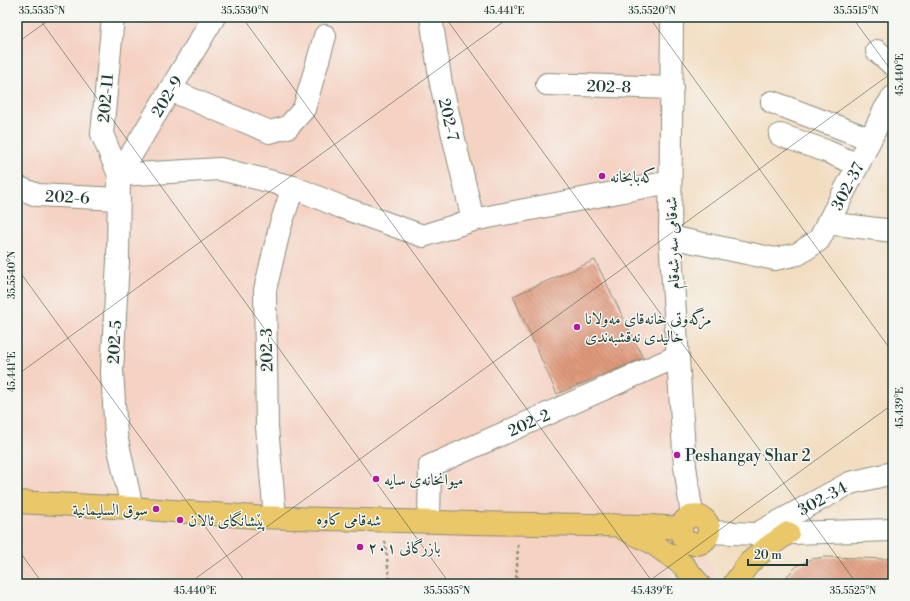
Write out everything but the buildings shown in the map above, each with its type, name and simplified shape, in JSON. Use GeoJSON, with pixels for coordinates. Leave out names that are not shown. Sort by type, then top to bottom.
{"type":"FeatureCollection","features":[{"type":"Feature","properties":{"kind":"main road","name":"شەقامی کاوە"},"geometry":{"type":"LineString","coordinates":[[17,502],[132,508],[255,517],[617,526],[694,530]]}},
{"type":"Feature","properties":{"kind":"main road"},"geometry":{"type":"LineString","coordinates":[[617,526],[651,542],[683,565],[700,584]]}},
{"type":"Feature","properties":{"kind":"main road"},"geometry":{"type":"LineString","coordinates":[[694,530],[705,584]]}},
{"type":"Feature","properties":{"kind":"main road"},"geometry":{"type":"LineString","coordinates":[[734,584],[749,563],[788,533]]}},
{"type":"Feature","properties":{"kind":"street","name":"202-11"},"geometry":{"type":"LineString","coordinates":[[113,17],[102,134],[119,175]]}},
{"type":"Feature","properties":{"kind":"street","name":"202-9"},"geometry":{"type":"LineString","coordinates":[[119,175],[214,17]]}},
{"type":"Feature","properties":{"kind":"street","name":"202-7"},"geometry":{"type":"LineString","coordinates":[[432,17],[441,84],[473,220]]}},
{"type":"Feature","properties":{"kind":"street","name":"شەقامی سەرشەقام"},"geometry":{"type":"LineString","coordinates":[[672,17],[670,237],[685,466],[694,530]]}},
{"type":"Feature","properties":{"kind":"street"},"geometry":{"type":"LineString","coordinates":[[170,90],[270,132],[288,127],[304,109],[325,36]]}},
{"type":"Feature","properties":{"kind":"street","name":"202-8"},"geometry":{"type":"LineString","coordinates":[[547,84],[672,88]]}},
{"type":"Feature","properties":{"kind":"street"},"geometry":{"type":"LineString","coordinates":[[772,102],[870,139]]}},
{"type":"Feature","properties":{"kind":"street","name":"302-37"},"geometry":{"type":"LineString","coordinates":[[670,237],[775,259],[798,254],[819,240],[870,139],[890,105]]}},
{"type":"Feature","properties":{"kind":"street"},"geometry":{"type":"LineString","coordinates":[[780,135],[826,151],[858,165]]}},
{"type":"Feature","properties":{"kind":"street"},"geometry":{"type":"LineString","coordinates":[[119,175],[220,169],[293,187],[341,207],[423,236],[473,220],[670,182]]}},
{"type":"Feature","properties":{"kind":"street","name":"202-5"},"geometry":{"type":"LineString","coordinates":[[119,175],[118,260],[112,371],[116,435],[132,508]]}},
{"type":"Feature","properties":{"kind":"street","name":"202-6"},"geometry":{"type":"LineString","coordinates":[[17,187],[37,195],[119,200]]}},
{"type":"Feature","properties":{"kind":"street","name":"202-3"},"geometry":{"type":"LineString","coordinates":[[275,517],[268,427],[265,290],[280,227],[293,187]]}},
{"type":"Feature","properties":{"kind":"street"},"geometry":{"type":"LineString","coordinates":[[827,223],[893,231]]}},
{"type":"Feature","properties":{"kind":"street","name":"202-2"},"geometry":{"type":"LineString","coordinates":[[429,521],[430,466],[678,356]]}},
{"type":"Feature","properties":{"kind":"street","name":"302-34"},"geometry":{"type":"LineString","coordinates":[[756,534],[850,483],[893,473]]}},
{"type":"Feature","properties":{"kind":"street"},"geometry":{"type":"LineString","coordinates":[[694,530],[756,534],[893,530]]}},
{"type":"Feature","properties":{"kind":"path"},"geometry":{"type":"LineString","coordinates":[[382,520],[390,584]]}},
{"type":"Feature","properties":{"kind":"path"},"geometry":{"type":"LineString","coordinates":[[516,584],[519,524]]}},
{"type":"Feature","properties":{"kind":"shaded area"},"geometry":{"type":"Polygon","coordinates":[[[17,17],[672,17],[670,237],[709,527],[695,527],[713,568],[717,584],[17,584],[17,17]]]}},
{"type":"Feature","properties":{"kind":"place","name":"کەبابخانە"},"geometry":{"type":"Point","coordinates":[602,176]}},
{"type":"Feature","properties":{"kind":"place","name":"مزگەوتی خانەقای مەولانا خالیدی نەقشبەندی"},"geometry":{"type":"Point","coordinates":[577,327]}},
{"type":"Feature","properties":{"kind":"place","name":"Peshangay Shar 2"},"geometry":{"type":"Point","coordinates":[677,455]}},
{"type":"Feature","properties":{"kind":"place","name":"میوانخانەی سایە"},"geometry":{"type":"Point","coordinates":[376,479]}},
{"type":"Feature","properties":{"kind":"place","name":"سوق السليمانية"},"geometry":{"type":"Point","coordinates":[156,509]}},
{"type":"Feature","properties":{"kind":"place","name":"پێشانگای ئالان"},"geometry":{"type":"Point","coordinates":[180,520]}},
{"type":"Feature","properties":{"kind":"place","name":"بازرگانی ٢٠١"},"geometry":{"type":"Point","coordinates":[360,547]}}]}
